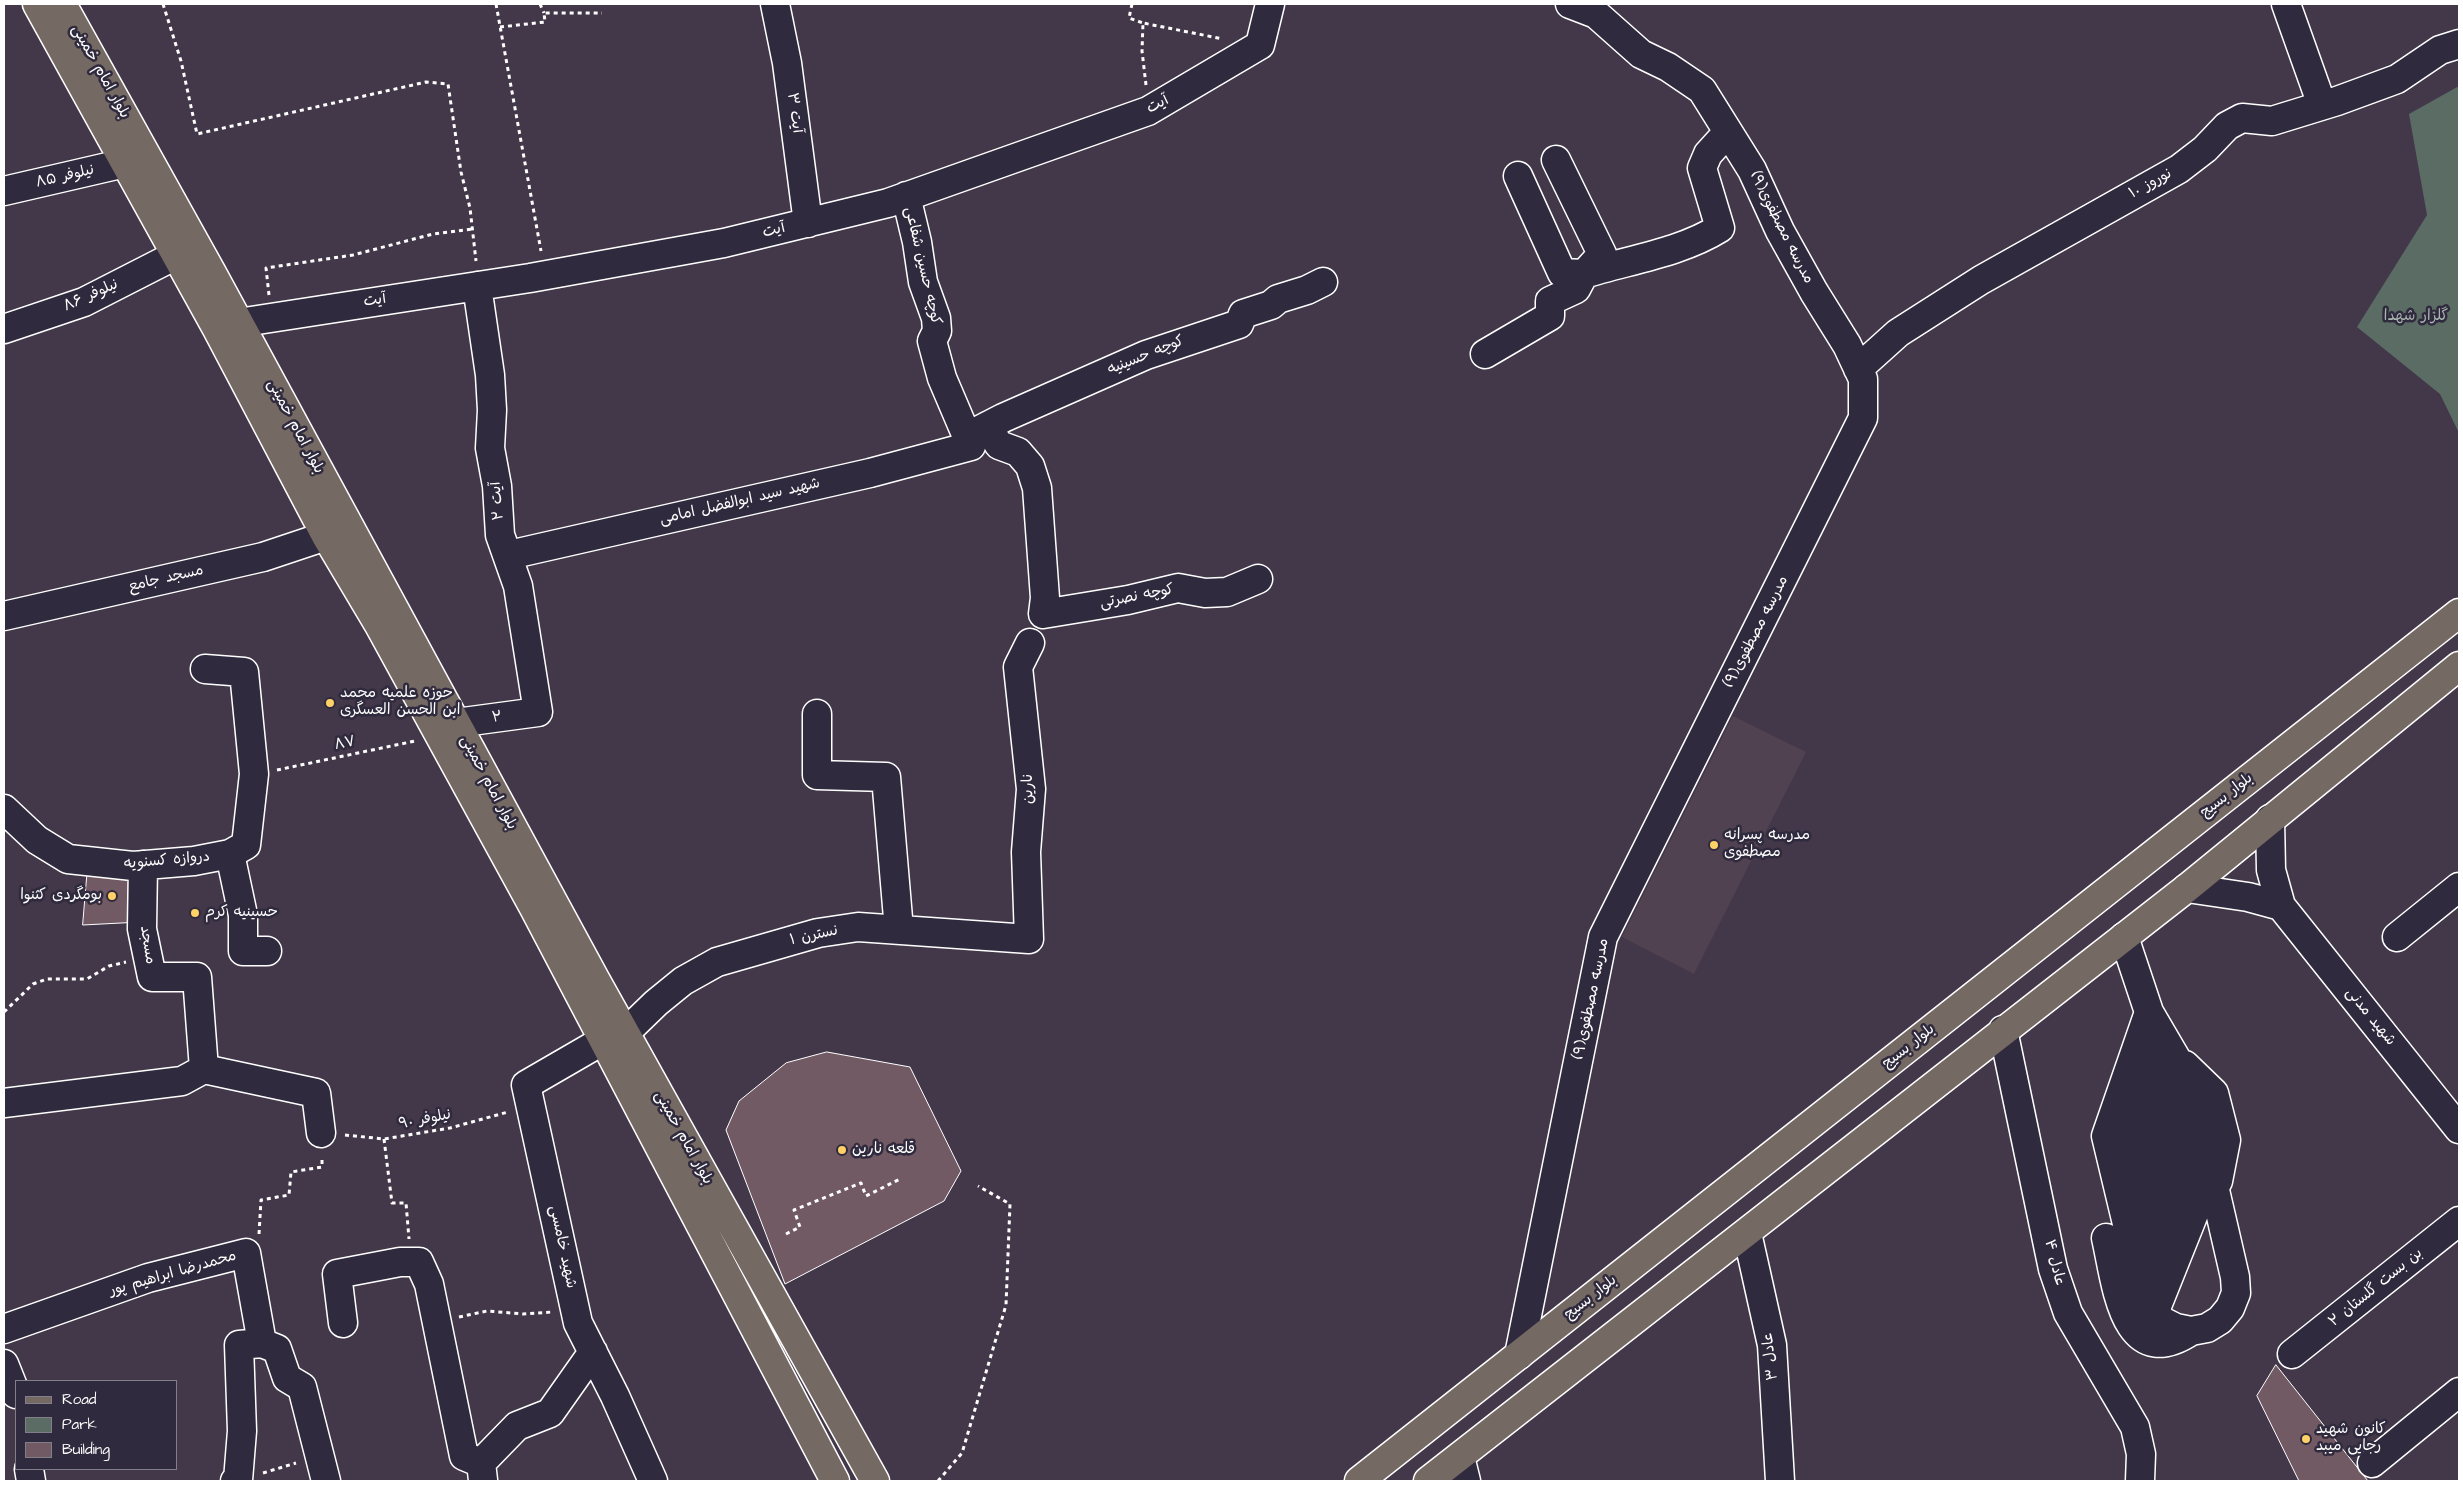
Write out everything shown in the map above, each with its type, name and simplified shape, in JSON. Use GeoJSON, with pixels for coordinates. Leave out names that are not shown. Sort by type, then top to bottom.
{"type":"FeatureCollection","features":[{"type":"Feature","properties":{"kind":"main road","name":"بلوار امام خمینی"},"geometry":{"type":"LineString","coordinates":[[37,4],[176,255],[228,326]]}},
{"type":"Feature","properties":{"kind":"main road","name":"بلوار امام خمینی"},"geometry":{"type":"LineString","coordinates":[[62,4],[228,326],[337,530],[448,730],[614,1037],[835,1481]]}},
{"type":"Feature","properties":{"kind":"main road","name":"بلوار بسیج"},"geometry":{"type":"LineString","coordinates":[[1359,1481],[2459,613]]}},
{"type":"Feature","properties":{"kind":"main road"},"geometry":{"type":"LineString","coordinates":[[1428,1481],[1463,1469],[1747,1233],[2003,1030],[2187,888],[2459,666]]}},
{"type":"Feature","properties":{"kind":"main road","name":"بلوار امام خمینی"},"geometry":{"type":"LineString","coordinates":[[614,1037],[874,1481]]}},
{"type":"Feature","properties":{"kind":"street","name":"آیت ۳"},"geometry":{"type":"LineString","coordinates":[[776,4],[787,63],[808,222]]}},
{"type":"Feature","properties":{"kind":"street","name":"آیت"},"geometry":{"type":"LineString","coordinates":[[228,326],[546,275],[724,243],[906,196],[1148,111],[1260,45],[1270,4]]}},
{"type":"Feature","properties":{"kind":"street","name":"مدرسه مصطفوی(۹)"},"geometry":{"type":"LineString","coordinates":[[1519,1355],[1603,937],[1863,418],[1863,379],[1847,345],[1814,292],[1780,230],[1752,170],[1702,90],[1668,67],[1641,54],[1596,14],[1570,4]]}},
{"type":"Feature","properties":{"kind":"street"},"geometry":{"type":"LineString","coordinates":[[2286,4],[2322,105]]}},
{"type":"Feature","properties":{"kind":"street","name":"نوروز ۱۰"},"geometry":{"type":"LineString","coordinates":[[1858,369],[1898,333],[1956,295],[2179,169],[2206,149],[2227,126],[2242,118],[2272,122],[2397,79],[2440,50],[2459,44]]}},
{"type":"Feature","properties":{"kind":"street"},"geometry":{"type":"LineString","coordinates":[[1518,176],[1562,273],[1584,274],[1676,247],[1707,236],[1720,228],[1702,168],[1708,154],[1728,132]]}},
{"type":"Feature","properties":{"kind":"street"},"geometry":{"type":"LineString","coordinates":[[1485,354],[1550,316],[1550,301],[1576,289],[1584,274],[1602,254],[1556,160]]}},
{"type":"Feature","properties":{"kind":"street","name":"نیلوفر ۸۵"},"geometry":{"type":"LineString","coordinates":[[4,191],[126,163]]}},
{"type":"Feature","properties":{"kind":"street","name":"کوچه حسین شفاعی"},"geometry":{"type":"LineString","coordinates":[[906,196],[917,242],[923,282],[936,318],[937,331],[932,341],[942,378],[975,437],[1018,452],[1030,466],[1038,488],[1045,598],[1043,614]]}},
{"type":"Feature","properties":{"kind":"street","name":"نیلوفر ۸۶"},"geometry":{"type":"LineString","coordinates":[[4,329],[84,302],[176,255]]}},
{"type":"Feature","properties":{"kind":"street","name":"کوچه حسینیه"},"geometry":{"type":"LineString","coordinates":[[975,437],[1146,354],[1239,324],[1243,314],[1271,305],[1278,299],[1307,290],[1324,282]]}},
{"type":"Feature","properties":{"kind":"street","name":"آیت ۲"},"geometry":{"type":"LineString","coordinates":[[477,286],[481,331],[490,375],[492,410],[490,448],[497,486],[500,535],[509,555],[518,586],[538,712]]}},
{"type":"Feature","properties":{"kind":"street","name":"شهید سید ابوالفضل امامی"},"geometry":{"type":"LineString","coordinates":[[509,555],[870,473],[975,437]]}},
{"type":"Feature","properties":{"kind":"street","name":"مسجد جامع"},"geometry":{"type":"LineString","coordinates":[[4,616],[263,557],[337,530]]}},
{"type":"Feature","properties":{"kind":"street","name":"کوچه نصرتی"},"geometry":{"type":"LineString","coordinates":[[1043,614],[1128,600],[1178,588],[1205,593],[1227,592],[1258,579]]}},
{"type":"Feature","properties":{"kind":"street","name":"نارین"},"geometry":{"type":"LineString","coordinates":[[1030,643],[1018,667],[1031,789],[1026,852],[1030,939]]}},
{"type":"Feature","properties":{"kind":"street"},"geometry":{"type":"LineString","coordinates":[[206,669],[244,672],[254,774]]}},
{"type":"Feature","properties":{"kind":"street","name":"۲"},"geometry":{"type":"LineString","coordinates":[[448,730],[538,712]]}},
{"type":"Feature","properties":{"kind":"street"},"geometry":{"type":"LineString","coordinates":[[817,714],[817,775],[886,777],[899,930]]}},
{"type":"Feature","properties":{"kind":"street","name":"دروازه کسنویه"},"geometry":{"type":"LineString","coordinates":[[4,809],[37,840],[68,859],[105,864],[143,865],[194,861],[230,854],[246,845],[254,774]]}},
{"type":"Feature","properties":{"kind":"street","name":"شهید مدنی"},"geometry":{"type":"LineString","coordinates":[[2270,819],[2271,870],[2281,906],[2459,1129]]}},
{"type":"Feature","properties":{"kind":"street"},"geometry":{"type":"LineString","coordinates":[[230,854],[243,915],[243,951],[267,951]]}},
{"type":"Feature","properties":{"kind":"street","name":"مسجد"},"geometry":{"type":"LineString","coordinates":[[143,865],[142,929],[152,977],[197,977],[204,1069]]}},
{"type":"Feature","properties":{"kind":"street"},"geometry":{"type":"LineString","coordinates":[[2187,888],[2248,897],[2281,906]]}},
{"type":"Feature","properties":{"kind":"street"},"geometry":{"type":"LineString","coordinates":[[2397,937],[2459,888]]}},
{"type":"Feature","properties":{"kind":"street","name":"نسترن ۱"},"geometry":{"type":"LineString","coordinates":[[614,1037],[684,981],[717,962],[818,933],[858,928],[1030,939]]}},
{"type":"Feature","properties":{"kind":"street"},"geometry":{"type":"LineString","coordinates":[[2124,937],[2144,1024],[2166,1059],[2214,1093],[2226,1140],[2216,1192],[2236,1277],[2236,1293],[2230,1308],[2220,1320],[2206,1328],[2191,1331],[2179,1338],[2166,1342],[2152,1341],[2139,1335],[2129,1325],[2123,1312],[2119,1241],[2124,1211],[2170,1097]]}},
{"type":"Feature","properties":{"kind":"street"},"geometry":{"type":"LineString","coordinates":[[2124,1211],[2106,1136],[2144,1024]]}},
{"type":"Feature","properties":{"kind":"street","name":"عادل ۴"},"geometry":{"type":"LineString","coordinates":[[2003,1030],[2053,1268],[2068,1313],[2135,1427],[2141,1454],[2140,1481]]}},
{"type":"Feature","properties":{"kind":"street","name":"شهید خامسی"},"geometry":{"type":"LineString","coordinates":[[614,1037],[526,1085],[578,1323],[652,1481]]}},
{"type":"Feature","properties":{"kind":"street"},"geometry":{"type":"LineString","coordinates":[[2155,1311],[2199,1201],[2164,1073],[2166,1059]]}},
{"type":"Feature","properties":{"kind":"street"},"geometry":{"type":"LineString","coordinates":[[2114,1169],[2166,1059]]}},
{"type":"Feature","properties":{"kind":"street"},"geometry":{"type":"LineString","coordinates":[[4,1103],[182,1081],[204,1069],[316,1093],[321,1133]]}},
{"type":"Feature","properties":{"kind":"street"},"geometry":{"type":"LineString","coordinates":[[2119,1241],[2181,1136]]}},
{"type":"Feature","properties":{"kind":"street"},"geometry":{"type":"LineString","coordinates":[[2141,1283],[2190,1170]]}},
{"type":"Feature","properties":{"kind":"street","name":"بن بست گلستان ۲"},"geometry":{"type":"LineString","coordinates":[[2292,1354],[2459,1221]]}},
{"type":"Feature","properties":{"kind":"street","name":"عادل ۳"},"geometry":{"type":"LineString","coordinates":[[1747,1233],[1772,1345],[1780,1481]]}},
{"type":"Feature","properties":{"kind":"street"},"geometry":{"type":"LineString","coordinates":[[2119,1241],[2141,1283],[2144,1295],[2162,1320],[2191,1331]]}},
{"type":"Feature","properties":{"kind":"street","name":"محمدرضا ابراهیم پور"},"geometry":{"type":"LineString","coordinates":[[4,1329],[148,1278],[246,1253],[262,1343]]}},
{"type":"Feature","properties":{"kind":"street"},"geometry":{"type":"LineString","coordinates":[[343,1323],[337,1274],[400,1262],[419,1262],[428,1284],[464,1456],[482,1472],[518,1426],[550,1412],[593,1352]]}},
{"type":"Feature","properties":{"kind":"street"},"geometry":{"type":"LineString","coordinates":[[246,1478],[238,1480],[242,1431],[239,1345],[262,1343],[277,1349],[287,1378],[302,1387],[326,1481]]}},
{"type":"Feature","properties":{"kind":"street"},"geometry":{"type":"LineString","coordinates":[[4,1364],[15,1392]]}},
{"type":"Feature","properties":{"kind":"street"},"geometry":{"type":"LineString","coordinates":[[2372,1463],[2459,1392]]}},
{"type":"Feature","properties":{"kind":"path"},"geometry":{"type":"LineString","coordinates":[[163,4],[181,61],[197,134],[426,82],[448,84],[476,252],[477,286]]}},
{"type":"Feature","properties":{"kind":"path"},"geometry":{"type":"LineString","coordinates":[[496,4],[546,275]]}},
{"type":"Feature","properties":{"kind":"path"},"geometry":{"type":"LineString","coordinates":[[500,27],[545,22],[540,4]]}},
{"type":"Feature","properties":{"kind":"path"},"geometry":{"type":"LineString","coordinates":[[1132,4],[1129,18],[1143,24],[1224,39]]}},
{"type":"Feature","properties":{"kind":"path"},"geometry":{"type":"LineString","coordinates":[[544,13],[602,13]]}},
{"type":"Feature","properties":{"kind":"path"},"geometry":{"type":"LineString","coordinates":[[1143,24],[1142,51],[1148,111]]}},
{"type":"Feature","properties":{"kind":"path"},"geometry":{"type":"LineString","coordinates":[[272,318],[266,268],[353,255],[433,234],[472,229]]}},
{"type":"Feature","properties":{"kind":"path","name":"۸۷"},"geometry":{"type":"LineString","coordinates":[[254,774],[448,730]]}},
{"type":"Feature","properties":{"kind":"path"},"geometry":{"type":"LineString","coordinates":[[4,1012],[33,984],[47,979],[87,980],[109,966],[148,957]]}},
{"type":"Feature","properties":{"kind":"path","name":"نیلوفر ۹۰"},"geometry":{"type":"LineString","coordinates":[[321,1133],[384,1139],[450,1128],[531,1107]]}},
{"type":"Feature","properties":{"kind":"path"},"geometry":{"type":"LineString","coordinates":[[246,1253],[258,1240],[262,1200],[289,1195],[291,1172],[322,1167],[321,1133]]}},
{"type":"Feature","properties":{"kind":"path"},"geometry":{"type":"LineString","coordinates":[[384,1139],[392,1203],[406,1203],[411,1262]]}},
{"type":"Feature","properties":{"kind":"path"},"geometry":{"type":"LineString","coordinates":[[786,1234],[800,1227],[794,1210],[861,1183],[866,1196],[900,1179]]}},
{"type":"Feature","properties":{"kind":"path"},"geometry":{"type":"LineString","coordinates":[[938,1481],[962,1453],[1006,1305],[1010,1204],[978,1186]]}},
{"type":"Feature","properties":{"kind":"path"},"geometry":{"type":"LineString","coordinates":[[436,1321],[487,1311],[523,1314],[576,1310]]}},
{"type":"Feature","properties":{"kind":"path"},"geometry":{"type":"LineString","coordinates":[[246,1478],[319,1455]]}},
{"type":"Feature","properties":{"kind":"shaded area","name":"مدرسه پسرانه مصطفوی"},"geometry":{"type":"Polygon","coordinates":[[[1733,716],[1806,752],[1694,974],[1622,937],[1733,716]]]}},
{"type":"Feature","properties":{"kind":"green space","name":"گلزار شهدا"},"geometry":{"type":"Polygon","coordinates":[[[2459,86],[2459,433],[2440,394],[2357,327],[2427,215],[2409,114],[2459,86]]]}},
{"type":"Feature","properties":{"kind":"building","name":"بومگردی کثنوا"},"geometry":{"type":"Polygon","coordinates":[[[88,866],[139,870],[140,922],[83,925],[88,866]]]}},
{"type":"Feature","properties":{"kind":"building","name":"قلعه نارین"},"geometry":{"type":"Polygon","coordinates":[[[827,1052],[910,1067],[961,1171],[944,1201],[785,1284],[726,1130],[739,1101],[786,1063],[827,1052]]]}},
{"type":"Feature","properties":{"kind":"building","name":"کانون شهید رجایی میبد"},"geometry":{"type":"Polygon","coordinates":[[[2276,1365],[2368,1481],[2299,1481],[2257,1396],[2276,1365]]]}},
{"type":"Feature","properties":{"kind":"place","name":"حوزه علمیه محمد ابن الحسن العسگری"},"geometry":{"type":"Point","coordinates":[330,703]}},
{"type":"Feature","properties":{"kind":"place","name":"مدرسه پسرانه مصطفوی"},"geometry":{"type":"Point","coordinates":[1714,845]}},
{"type":"Feature","properties":{"kind":"place","name":"بومگردی کثنوا"},"geometry":{"type":"Point","coordinates":[112,896]}},
{"type":"Feature","properties":{"kind":"place","name":"حسینیه کرم"},"geometry":{"type":"Point","coordinates":[195,913]}},
{"type":"Feature","properties":{"kind":"place","name":"قلعه نارین"},"geometry":{"type":"Point","coordinates":[842,1150]}},
{"type":"Feature","properties":{"kind":"place","name":"کانون شهید رجایی میبد"},"geometry":{"type":"Point","coordinates":[2306,1439]}}]}
